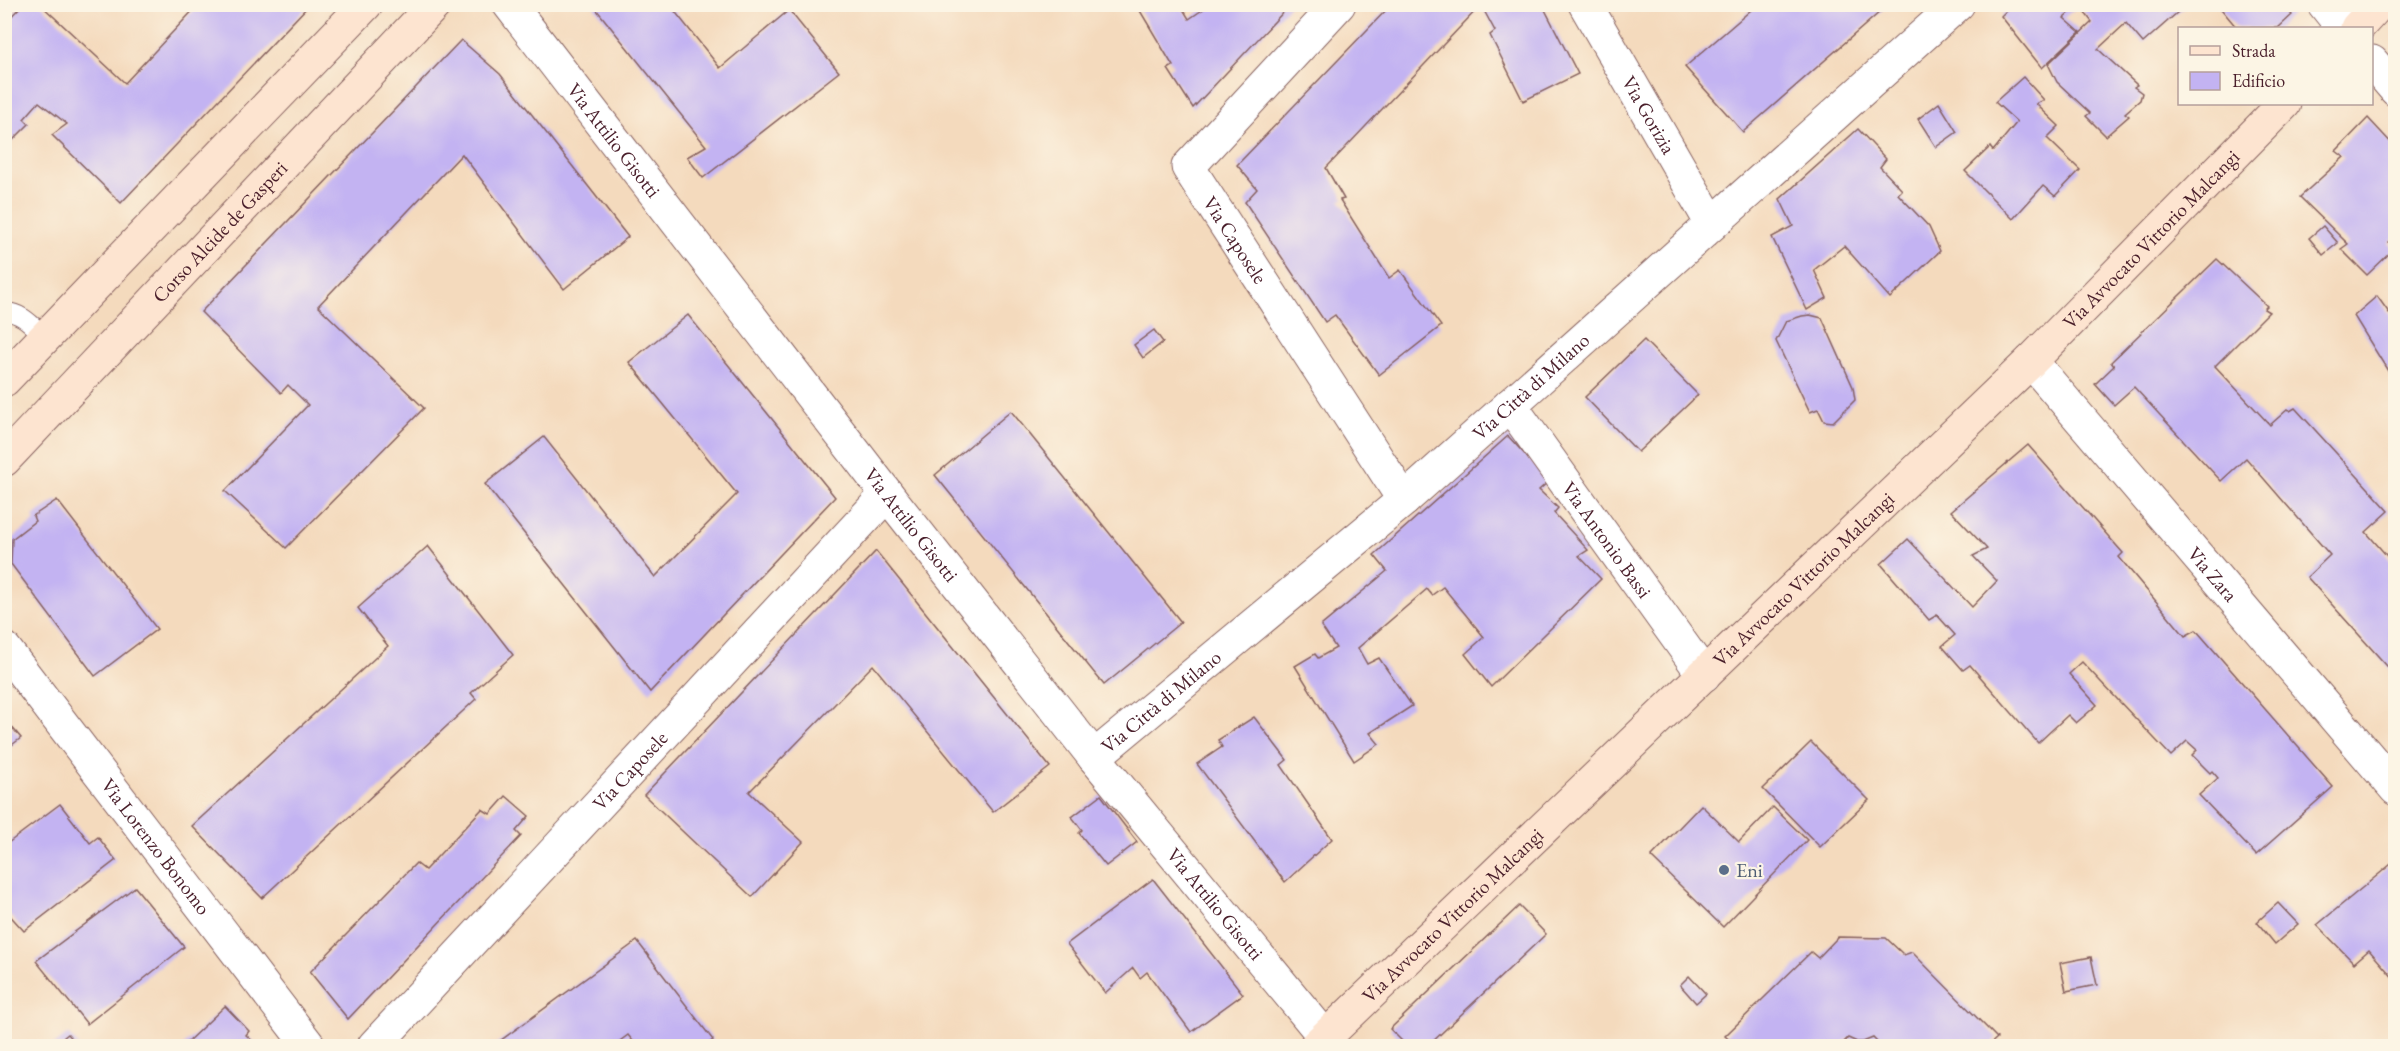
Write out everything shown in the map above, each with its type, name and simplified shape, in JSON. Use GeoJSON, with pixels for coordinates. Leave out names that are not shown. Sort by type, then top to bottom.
{"type":"FeatureCollection","features":[{"type":"Feature","properties":{"kind":"main road"},"geometry":{"type":"LineString","coordinates":[[4,381],[366,4]]}},
{"type":"Feature","properties":{"kind":"main road","name":"Corso Alcide de Gasperi"},"geometry":{"type":"LineString","coordinates":[[4,460],[435,4]]}},
{"type":"Feature","properties":{"kind":"main road"},"geometry":{"type":"LineString","coordinates":[[2358,27],[2379,4]]}},
{"type":"Feature","properties":{"kind":"main road","name":"Via Avvocato Vittorio Malcangi"},"geometry":{"type":"LineString","coordinates":[[1320,1042],[2031,361],[2283,105]]}},
{"type":"Feature","properties":{"kind":"street","name":"Via Attilio Gisotti"},"geometry":{"type":"LineString","coordinates":[[509,4],[887,494],[1320,1042]]}},
{"type":"Feature","properties":{"kind":"street","name":"Via Caposele"},"geometry":{"type":"LineString","coordinates":[[1340,4],[1188,167],[1404,500]]}},
{"type":"Feature","properties":{"kind":"street","name":"Via Gorizia"},"geometry":{"type":"LineString","coordinates":[[1585,4],[1712,224]]}},
{"type":"Feature","properties":{"kind":"street","name":"Via Città di Milano"},"geometry":{"type":"LineString","coordinates":[[1094,757],[1404,500],[1958,4]]}},
{"type":"Feature","properties":{"kind":"street"},"geometry":{"type":"LineString","coordinates":[[2324,4],[2342,27]]}},
{"type":"Feature","properties":{"kind":"street"},"geometry":{"type":"LineString","coordinates":[[2373,63],[2396,90]]}},
{"type":"Feature","properties":{"kind":"street","name":"Via Zara"},"geometry":{"type":"LineString","coordinates":[[2031,361],[2396,789]]}},
{"type":"Feature","properties":{"kind":"street","name":"Via Antonio Bassi"},"geometry":{"type":"LineString","coordinates":[[1510,405],[1704,675]]}},
{"type":"Feature","properties":{"kind":"street","name":"Via Caposele"},"geometry":{"type":"LineString","coordinates":[[374,1047],[887,494]]}},
{"type":"Feature","properties":{"kind":"street","name":"Via Lorenzo Bonomo"},"geometry":{"type":"LineString","coordinates":[[4,648],[309,1047]]}},
{"type":"Feature","properties":{"kind":"lane"},"geometry":{"type":"LineString","coordinates":[[4,312],[22,316],[45,337]]}},
{"type":"Feature","properties":{"kind":"building"},"geometry":{"type":"Polygon","coordinates":[[[23,4],[40,4],[125,83],[199,4],[310,4],[121,203],[52,135],[67,124],[39,102],[24,119],[29,124],[4,149],[4,24],[23,4]]]}},
{"type":"Feature","properties":{"kind":"building"},"geometry":{"type":"Polygon","coordinates":[[[592,4],[669,4],[720,68],[789,10],[839,72],[703,178],[687,157],[706,146],[592,4]]]}},
{"type":"Feature","properties":{"kind":"building"},"geometry":{"type":"Polygon","coordinates":[[[1136,4],[1180,4],[1189,19],[1211,4],[1291,4],[1193,108],[1168,69],[1173,66],[1136,4]]]}},
{"type":"Feature","properties":{"kind":"building"},"geometry":{"type":"Polygon","coordinates":[[[1392,4],[1542,4],[1578,74],[1523,101],[1490,35],[1495,31],[1481,5],[1326,168],[1344,199],[1340,200],[1389,278],[1400,270],[1441,326],[1379,375],[1335,315],[1325,322],[1245,202],[1257,189],[1237,165],[1392,4]]]}},
{"type":"Feature","properties":{"kind":"building"},"geometry":{"type":"Polygon","coordinates":[[[1758,4],[1889,4],[1743,132],[1685,67],[1758,4]]]}},
{"type":"Feature","properties":{"kind":"building"},"geometry":{"type":"Polygon","coordinates":[[[2013,4],[2187,4],[2143,43],[2126,23],[2098,49],[2137,85],[2134,87],[2142,93],[2140,100],[2125,113],[2129,116],[2106,136],[2086,116],[2090,113],[2057,82],[2048,64],[2092,22],[2079,5],[2064,18],[2080,32],[2042,68],[2001,16],[2013,4]]]}},
{"type":"Feature","properties":{"kind":"building"},"geometry":{"type":"Polygon","coordinates":[[[2217,4],[2283,4],[2292,15],[2279,27],[2236,27],[2217,4]]]}},
{"type":"Feature","properties":{"kind":"building"},"geometry":{"type":"Polygon","coordinates":[[[461,40],[500,74],[628,237],[564,289],[462,154],[318,306],[424,408],[286,548],[225,491],[308,405],[288,385],[281,393],[201,312],[461,40]]]}},
{"type":"Feature","properties":{"kind":"building"},"geometry":{"type":"Polygon","coordinates":[[[2023,77],[2044,100],[2036,104],[2059,126],[2047,138],[2080,170],[2055,196],[2043,186],[2013,219],[1965,171],[1990,147],[1993,151],[2017,122],[1995,102],[2023,77]]]}},
{"type":"Feature","properties":{"kind":"building"},"geometry":{"type":"Polygon","coordinates":[[[1939,103],[1957,132],[1936,147],[1918,119],[1939,103]]]}},
{"type":"Feature","properties":{"kind":"building"},"geometry":{"type":"Polygon","coordinates":[[[2368,118],[2396,148],[2396,236],[2389,242],[2394,249],[2367,275],[2341,249],[2348,244],[2300,197],[2344,157],[2336,151],[2368,118]]]}},
{"type":"Feature","properties":{"kind":"building"},"geometry":{"type":"Polygon","coordinates":[[[1858,129],[1886,159],[1880,167],[1902,190],[1898,194],[1929,227],[1940,251],[1890,298],[1844,246],[1814,270],[1827,298],[1807,310],[1772,237],[1793,226],[1780,199],[1858,129]]]}},
{"type":"Feature","properties":{"kind":"building"},"geometry":{"type":"Polygon","coordinates":[[[2323,226],[2338,243],[2323,255],[2309,238],[2323,226]]]}},
{"type":"Feature","properties":{"kind":"building"},"geometry":{"type":"Polygon","coordinates":[[[2217,259],[2267,306],[2264,309],[2269,312],[2215,366],[2270,425],[2288,409],[2290,411],[2295,408],[2389,511],[2366,532],[2393,563],[2396,560],[2396,676],[2307,577],[2330,555],[2246,458],[2221,481],[2134,387],[2114,405],[2095,384],[2114,366],[2111,362],[2217,259]]]}},
{"type":"Feature","properties":{"kind":"building"},"geometry":{"type":"Polygon","coordinates":[[[2377,296],[2392,317],[2396,314],[2396,384],[2354,316],[2377,296]]]}},
{"type":"Feature","properties":{"kind":"building"},"geometry":{"type":"Polygon","coordinates":[[[688,315],[835,497],[650,692],[485,484],[544,437],[655,577],[737,494],[629,362],[688,315]]]}},
{"type":"Feature","properties":{"kind":"building"},"geometry":{"type":"Polygon","coordinates":[[[1810,315],[1822,318],[1853,387],[1855,400],[1833,422],[1824,421],[1818,409],[1810,412],[1776,341],[1786,321],[1810,315]]]}},
{"type":"Feature","properties":{"kind":"building"},"geometry":{"type":"Polygon","coordinates":[[[1154,330],[1163,342],[1143,358],[1134,345],[1154,330]]]}},
{"type":"Feature","properties":{"kind":"building"},"geometry":{"type":"Polygon","coordinates":[[[1644,340],[1698,395],[1638,452],[1585,397],[1644,340]]]}},
{"type":"Feature","properties":{"kind":"building"},"geometry":{"type":"Polygon","coordinates":[[[1011,411],[1181,622],[1104,685],[935,475],[1011,411]]]}},
{"type":"Feature","properties":{"kind":"building"},"geometry":{"type":"Polygon","coordinates":[[[1508,436],[1549,481],[1539,490],[1558,508],[1554,513],[1588,550],[1579,556],[1601,579],[1491,687],[1465,654],[1484,637],[1443,587],[1432,595],[1427,589],[1358,648],[1367,664],[1379,658],[1412,706],[1370,733],[1379,744],[1354,761],[1295,666],[1315,654],[1318,658],[1336,648],[1321,626],[1387,571],[1374,555],[1508,436]]]}},
{"type":"Feature","properties":{"kind":"building"},"geometry":{"type":"Polygon","coordinates":[[[2028,445],[2123,553],[2119,557],[2185,636],[2196,630],[2333,787],[2256,855],[2199,795],[2218,778],[2192,755],[2197,750],[2187,741],[2171,756],[2082,662],[2069,674],[2097,705],[2076,723],[2068,715],[2038,743],[1970,665],[1963,670],[1942,646],[1955,635],[1937,615],[1929,620],[1881,564],[1908,539],[1972,607],[1997,581],[1973,556],[1987,549],[1951,511],[2028,445]]]}},
{"type":"Feature","properties":{"kind":"building"},"geometry":{"type":"Polygon","coordinates":[[[57,500],[157,629],[95,676],[11,564],[12,539],[35,521],[33,516],[57,500]]]}},
{"type":"Feature","properties":{"kind":"building"},"geometry":{"type":"Polygon","coordinates":[[[428,546],[513,655],[471,693],[476,699],[262,898],[192,826],[388,646],[358,608],[428,546]]]}},
{"type":"Feature","properties":{"kind":"building"},"geometry":{"type":"Polygon","coordinates":[[[876,551],[1050,767],[993,812],[873,665],[749,792],[803,842],[752,897],[644,795],[876,551]]]}},
{"type":"Feature","properties":{"kind":"building"},"geometry":{"type":"Polygon","coordinates":[[[1254,717],[1287,760],[1281,765],[1332,839],[1285,882],[1197,764],[1222,747],[1218,740],[1254,717]]]}},
{"type":"Feature","properties":{"kind":"building"},"geometry":{"type":"Polygon","coordinates":[[[4,718],[21,738],[4,751],[4,718]]]}},
{"type":"Feature","properties":{"kind":"building"},"geometry":{"type":"Polygon","coordinates":[[[1811,742],[1869,800],[1820,847],[1763,789],[1811,742]]]}},
{"type":"Feature","properties":{"kind":"building"},"geometry":{"type":"Polygon","coordinates":[[[1101,795],[1137,842],[1106,866],[1079,833],[1082,830],[1072,817],[1101,795]]]}},
{"type":"Feature","properties":{"kind":"building"},"geometry":{"type":"Polygon","coordinates":[[[506,796],[529,816],[516,831],[521,836],[348,1019],[310,972],[416,863],[425,870],[482,809],[490,814],[506,796]]]}},
{"type":"Feature","properties":{"kind":"building"},"geometry":{"type":"Polygon","coordinates":[[[60,804],[90,843],[98,837],[116,860],[24,931],[4,909],[4,846],[60,804]]]}},
{"type":"Feature","properties":{"kind":"building"},"geometry":{"type":"Polygon","coordinates":[[[1701,805],[1739,842],[1773,807],[1807,840],[1723,927],[1651,857],[1701,805]]]}},
{"type":"Feature","properties":{"kind":"building"},"geometry":{"type":"Polygon","coordinates":[[[2396,860],[2396,981],[2369,950],[2354,963],[2317,925],[2396,860]]]}},
{"type":"Feature","properties":{"kind":"building"},"geometry":{"type":"Polygon","coordinates":[[[1153,879],[1243,994],[1191,1032],[1147,972],[1140,978],[1133,968],[1105,993],[1067,944],[1153,879]]]}},
{"type":"Feature","properties":{"kind":"building"},"geometry":{"type":"Polygon","coordinates":[[[135,887],[184,947],[87,1024],[36,961],[135,887]]]}},
{"type":"Feature","properties":{"kind":"building"},"geometry":{"type":"Polygon","coordinates":[[[2278,903],[2298,924],[2275,944],[2257,922],[2278,903]]]}},
{"type":"Feature","properties":{"kind":"building"},"geometry":{"type":"Polygon","coordinates":[[[1519,906],[1546,934],[1428,1046],[1407,1046],[1390,1029],[1519,906]]]}},
{"type":"Feature","properties":{"kind":"building"},"geometry":{"type":"Polygon","coordinates":[[[1838,937],[1886,938],[1904,955],[1912,952],[1997,1038],[1988,1046],[1881,1046],[1873,1038],[1857,1042],[1848,1038],[1840,1046],[1736,1046],[1725,1036],[1811,952],[1818,958],[1838,937]]]}},
{"type":"Feature","properties":{"kind":"building"},"geometry":{"type":"Polygon","coordinates":[[[637,941],[713,1040],[705,1046],[637,1046],[628,1035],[613,1046],[493,1046],[637,941]]]}},
{"type":"Feature","properties":{"kind":"building"},"geometry":{"type":"Polygon","coordinates":[[[2091,957],[2097,985],[2066,991],[2060,963],[2091,957]]]}},
{"type":"Feature","properties":{"kind":"building"},"geometry":{"type":"Polygon","coordinates":[[[1689,976],[1706,994],[1696,1003],[1680,985],[1689,976]]]}},
{"type":"Feature","properties":{"kind":"building"},"geometry":{"type":"Polygon","coordinates":[[[225,1006],[249,1031],[246,1035],[258,1046],[183,1046],[225,1006]]]}},
{"type":"Feature","properties":{"kind":"building"},"geometry":{"type":"Polygon","coordinates":[[[68,1034],[79,1046],[53,1046],[68,1034]]]}},
{"type":"Feature","properties":{"kind":"place","name":"Eni"},"geometry":{"type":"Point","coordinates":[1724,870]}}]}
